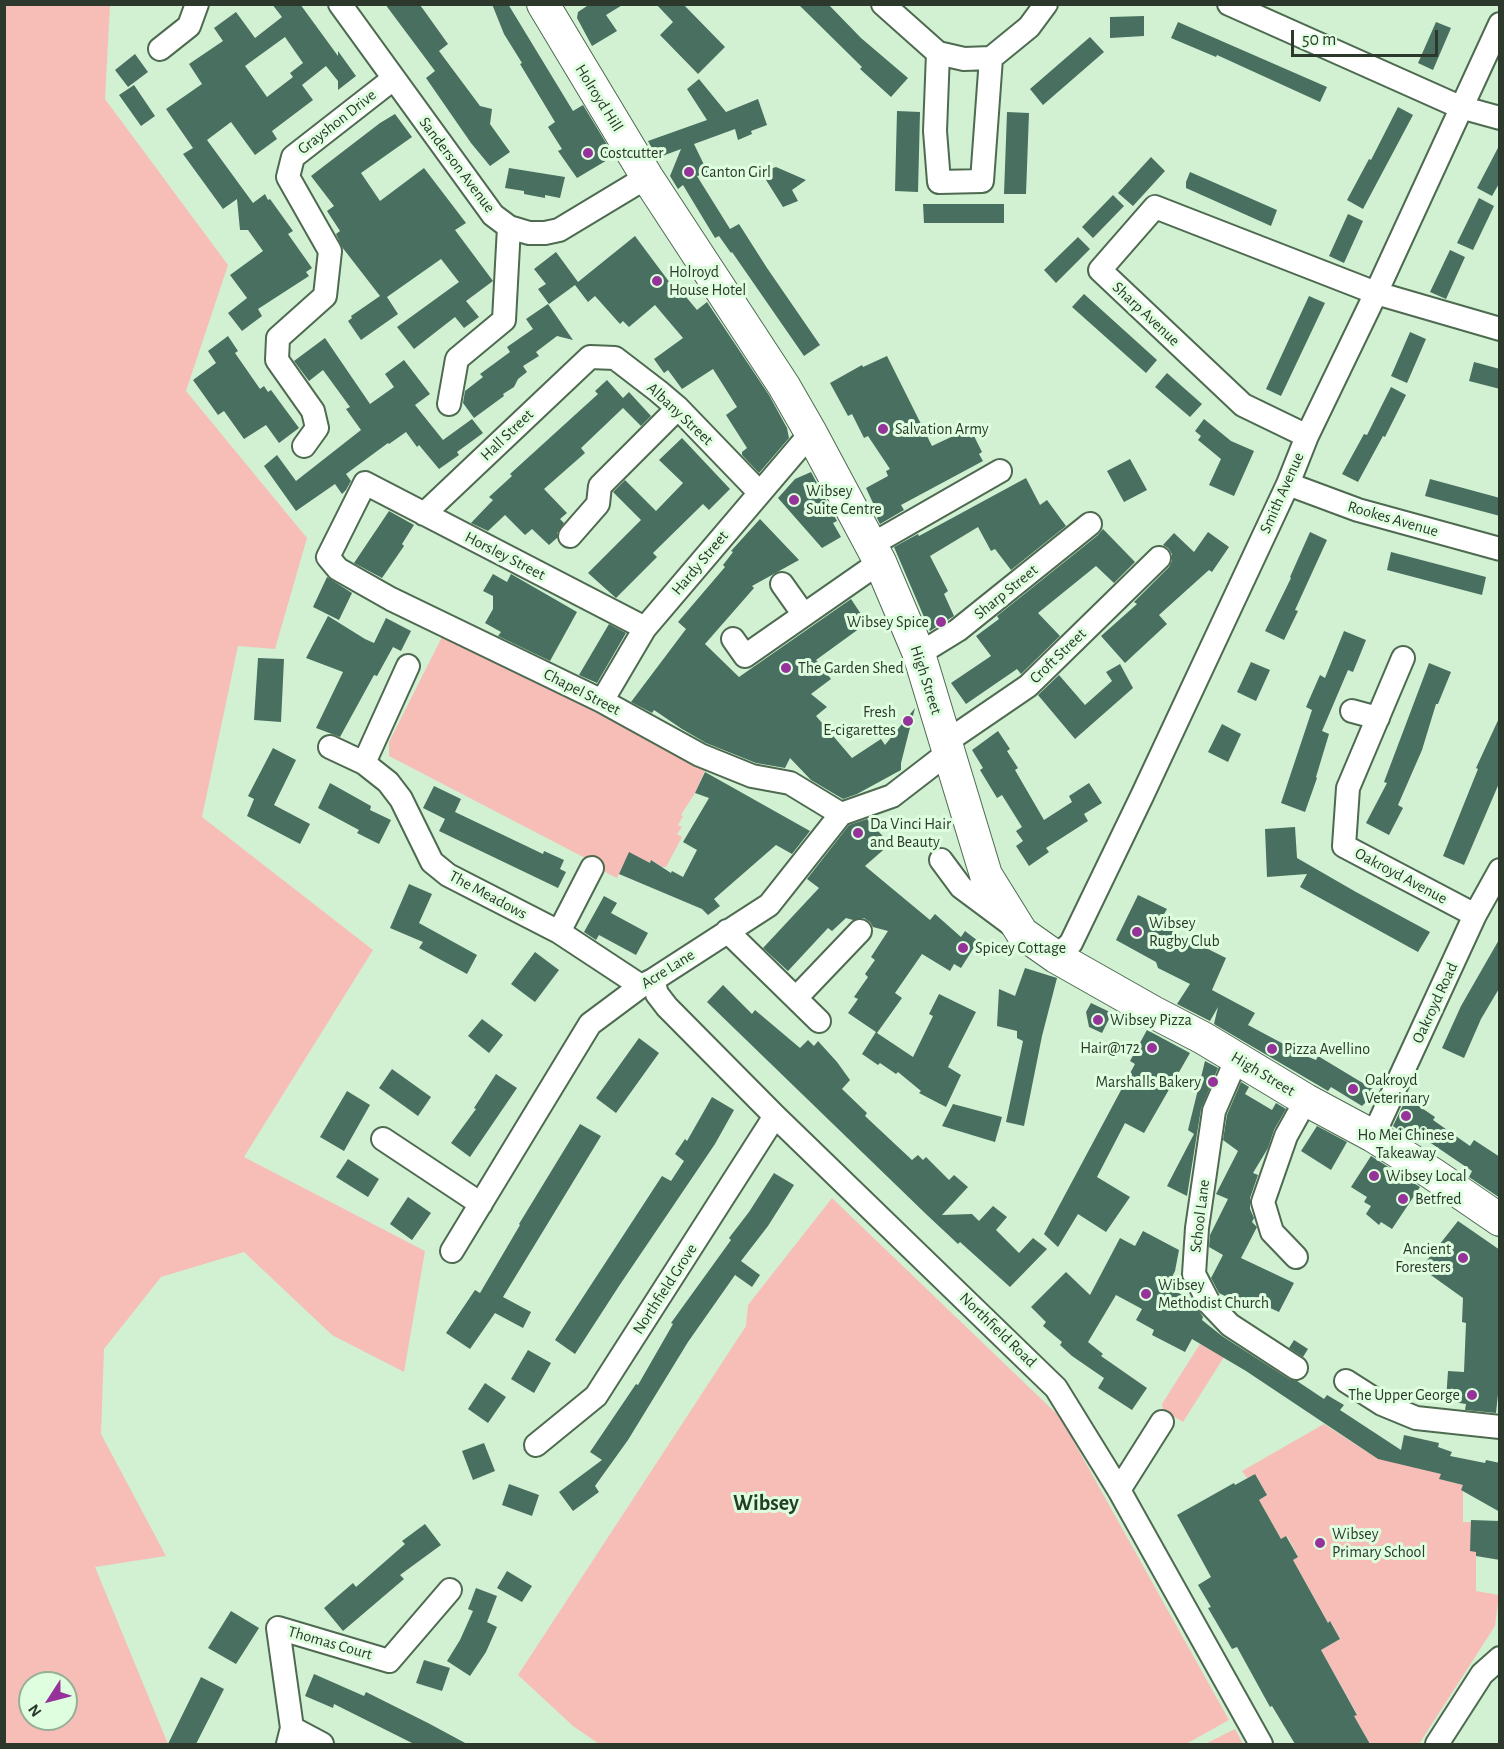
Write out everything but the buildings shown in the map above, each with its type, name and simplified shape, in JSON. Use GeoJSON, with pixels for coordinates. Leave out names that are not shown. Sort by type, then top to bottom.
{"type":"FeatureCollection","features":[{"type":"Feature","properties":{"kind":"main road","name":"Holroyd Hill"},"geometry":{"type":"LineString","coordinates":[[544,5],[647,177],[769,362],[811,433]]}},
{"type":"Feature","properties":{"kind":"main road","name":"High Street"},"geometry":{"type":"LineString","coordinates":[[811,433],[875,554],[919,654],[986,874],[1023,933],[1056,957],[1203,1038],[1306,1100],[1372,1136],[1433,1173],[1500,1220]]}},
{"type":"Feature","properties":{"kind":"street"},"geometry":{"type":"LineString","coordinates":[[160,49],[189,26],[197,4]]}},
{"type":"Feature","properties":{"kind":"street","name":"Sanderson Avenue"},"geometry":{"type":"LineString","coordinates":[[340,4],[493,215],[509,227],[529,233],[559,230],[647,177]]}},
{"type":"Feature","properties":{"kind":"street"},"geometry":{"type":"LineString","coordinates":[[883,4],[938,53],[964,60],[991,58],[1029,27],[1046,4]]}},
{"type":"Feature","properties":{"kind":"street"},"geometry":{"type":"LineString","coordinates":[[1229,4],[1460,107],[1500,118]]}},
{"type":"Feature","properties":{"kind":"street","name":"Smith Avenue"},"geometry":{"type":"LineString","coordinates":[[1056,957],[1071,943],[1142,796],[1500,24]]}},
{"type":"Feature","properties":{"kind":"street"},"geometry":{"type":"LineString","coordinates":[[938,53],[935,131],[939,182],[982,181],[991,58]]}},
{"type":"Feature","properties":{"kind":"street","name":"Grayshon Drive"},"geometry":{"type":"LineString","coordinates":[[304,446],[317,428],[313,411],[278,360],[278,338],[325,296],[330,251],[288,177],[290,167],[293,157],[393,79]]}},
{"type":"Feature","properties":{"kind":"street","name":"Sharp Avenue"},"geometry":{"type":"LineString","coordinates":[[1307,436],[1243,405],[1100,270],[1155,207],[1376,293]]}},
{"type":"Feature","properties":{"kind":"street"},"geometry":{"type":"LineString","coordinates":[[449,404],[458,359],[504,320],[509,227]]}},
{"type":"Feature","properties":{"kind":"street"},"geometry":{"type":"LineString","coordinates":[[1376,293],[1500,329]]}},
{"type":"Feature","properties":{"kind":"street","name":"Albany Street"},"geometry":{"type":"LineString","coordinates":[[590,357],[615,358],[678,408],[759,492]]}},
{"type":"Feature","properties":{"kind":"street","name":"Hall Street"},"geometry":{"type":"LineString","coordinates":[[424,514],[590,357]]}},
{"type":"Feature","properties":{"kind":"street"},"geometry":{"type":"LineString","coordinates":[[570,536],[598,504],[600,486],[678,408]]}},
{"type":"Feature","properties":{"kind":"street","name":"Hardy Street"},"geometry":{"type":"LineString","coordinates":[[602,701],[645,628],[811,433]]}},
{"type":"Feature","properties":{"kind":"street"},"geometry":{"type":"LineString","coordinates":[[739,647],[804,615],[875,554],[1000,471]]}},
{"type":"Feature","properties":{"kind":"street","name":"Horsley Street"},"geometry":{"type":"LineString","coordinates":[[328,557],[365,483],[645,628]]}},
{"type":"Feature","properties":{"kind":"street","name":"Rookes Avenue"},"geometry":{"type":"LineString","coordinates":[[1288,484],[1358,510],[1500,549]]}},
{"type":"Feature","properties":{"kind":"street","name":"Sharp Street"},"geometry":{"type":"LineString","coordinates":[[919,654],[958,630],[1090,524]]}},
{"type":"Feature","properties":{"kind":"street","name":"Chapel Street"},"geometry":{"type":"LineString","coordinates":[[328,557],[338,569],[391,599],[602,701],[700,755],[752,776],[790,783],[841,814]]}},
{"type":"Feature","properties":{"kind":"street","name":"Croft Street"},"geometry":{"type":"LineString","coordinates":[[947,747],[1028,686],[1159,558]]}},
{"type":"Feature","properties":{"kind":"street"},"geometry":{"type":"LineString","coordinates":[[782,584],[804,615]]}},
{"type":"Feature","properties":{"kind":"street","name":"Oakroyd Avenue"},"geometry":{"type":"LineString","coordinates":[[1403,658],[1348,788],[1344,846],[1475,915]]}},
{"type":"Feature","properties":{"kind":"street"},"geometry":{"type":"LineString","coordinates":[[364,763],[408,666]]}},
{"type":"Feature","properties":{"kind":"street"},"geometry":{"type":"LineString","coordinates":[[1352,711],[1378,718]]}},
{"type":"Feature","properties":{"kind":"street","name":"The Meadows"},"geometry":{"type":"LineString","coordinates":[[330,747],[364,763],[388,782],[401,799],[432,862],[448,875],[559,932],[647,983]]}},
{"type":"Feature","properties":{"kind":"street"},"geometry":{"type":"LineString","coordinates":[[841,814],[892,796],[947,747]]}},
{"type":"Feature","properties":{"kind":"street","name":"Acre Lane"},"geometry":{"type":"LineString","coordinates":[[452,1251],[590,1024],[647,983],[769,905],[841,814]]}},
{"type":"Feature","properties":{"kind":"street","name":"High Street"},"geometry":{"type":"LineString","coordinates":[[941,860],[961,887],[1023,933]]}},
{"type":"Feature","properties":{"kind":"street"},"geometry":{"type":"LineString","coordinates":[[559,932],[592,868]]}},
{"type":"Feature","properties":{"kind":"street","name":"Oakroyd Road"},"geometry":{"type":"LineString","coordinates":[[1372,1136],[1475,915],[1500,870]]}},
{"type":"Feature","properties":{"kind":"street"},"geometry":{"type":"LineString","coordinates":[[727,931],[819,1021]]}},
{"type":"Feature","properties":{"kind":"street"},"geometry":{"type":"LineString","coordinates":[[796,998],[860,931]]}},
{"type":"Feature","properties":{"kind":"street","name":"Northfield Road"},"geometry":{"type":"LineString","coordinates":[[647,983],[667,1007],[775,1116],[1056,1388],[1119,1490],[1261,1744]]}},
{"type":"Feature","properties":{"kind":"street","name":"School Lane"},"geometry":{"type":"LineString","coordinates":[[1237,1058],[1214,1111],[1197,1228],[1194,1274],[1209,1303],[1230,1325],[1296,1368]]}},
{"type":"Feature","properties":{"kind":"street"},"geometry":{"type":"LineString","coordinates":[[1296,1257],[1272,1232],[1263,1202],[1286,1136],[1306,1100]]}},
{"type":"Feature","properties":{"kind":"street","name":"Northfield Grove"},"geometry":{"type":"LineString","coordinates":[[536,1445],[596,1396],[775,1116]]}},
{"type":"Feature","properties":{"kind":"street"},"geometry":{"type":"LineString","coordinates":[[383,1139],[481,1204]]}},
{"type":"Feature","properties":{"kind":"street"},"geometry":{"type":"LineString","coordinates":[[1347,1381],[1382,1404],[1416,1418],[1500,1427]]}},
{"type":"Feature","properties":{"kind":"street"},"geometry":{"type":"LineString","coordinates":[[1119,1490],[1162,1422]]}},
{"type":"Feature","properties":{"kind":"street","name":"Thomas Court"},"geometry":{"type":"LineString","coordinates":[[290,1736],[278,1628],[389,1660],[450,1590]]}},
{"type":"Feature","properties":{"kind":"street"},"geometry":{"type":"LineString","coordinates":[[1437,1744],[1482,1674],[1500,1658]]}},
{"type":"Feature","properties":{"kind":"street"},"geometry":{"type":"LineString","coordinates":[[290,1736],[322,1744]]}},
{"type":"Feature","properties":{"kind":"shaded area"},"geometry":{"type":"Polygon","coordinates":[[[5,5],[110,6],[105,99],[228,265],[186,391],[307,538],[275,649],[238,646],[202,817],[373,950],[244,1157],[425,1251],[404,1372],[332,1335],[244,1252],[161,1277],[104,1349],[101,1434],[166,1556],[95,1567],[168,1744],[5,1744],[5,5]]]}},
{"type":"Feature","properties":{"kind":"shaded area"},"geometry":{"type":"Polygon","coordinates":[[[443,635],[706,768],[695,793],[681,815],[683,816],[678,825],[682,827],[677,834],[682,837],[666,867],[652,860],[650,863],[629,853],[617,878],[587,863],[589,860],[389,756],[389,742],[443,635]]]}},
{"type":"Feature","properties":{"kind":"shaded area"},"geometry":{"type":"Polygon","coordinates":[[[832,1198],[1060,1417],[1229,1720],[1186,1744],[599,1744],[573,1726],[518,1675],[746,1326],[748,1305],[832,1198]]]}},
{"type":"Feature","properties":{"kind":"shaded area"},"geometry":{"type":"Polygon","coordinates":[[[1200,1344],[1224,1357],[1183,1422],[1163,1410],[1162,1404],[1200,1344]]]}},
{"type":"Feature","properties":{"kind":"shaded area"},"geometry":{"type":"Polygon","coordinates":[[[1324,1424],[1375,1457],[1441,1474],[1440,1479],[1463,1485],[1461,1490],[1463,1491],[1463,1522],[1471,1522],[1476,1552],[1476,1591],[1499,1595],[1495,1626],[1419,1744],[1370,1744],[1354,1716],[1357,1714],[1321,1650],[1340,1639],[1331,1622],[1328,1623],[1293,1560],[1298,1556],[1287,1536],[1281,1539],[1259,1500],[1267,1495],[1255,1474],[1247,1478],[1242,1471],[1324,1424]]]}},
{"type":"Feature","properties":{"kind":"shaded area"},"geometry":{"type":"Polygon","coordinates":[[[1235,1729],[1243,1744],[1205,1744],[1235,1729]]]}},
{"type":"Feature","properties":{"kind":"place","name":"Costcutter"},"geometry":{"type":"Point","coordinates":[588,153]}},
{"type":"Feature","properties":{"kind":"place","name":"Canton Girl"},"geometry":{"type":"Point","coordinates":[689,172]}},
{"type":"Feature","properties":{"kind":"place","name":"Holroyd House Hotel"},"geometry":{"type":"Point","coordinates":[657,281]}},
{"type":"Feature","properties":{"kind":"place","name":"Salvation Army"},"geometry":{"type":"Point","coordinates":[883,429]}},
{"type":"Feature","properties":{"kind":"place","name":"Wibsey Suite Centre"},"geometry":{"type":"Point","coordinates":[794,500]}},
{"type":"Feature","properties":{"kind":"place","name":"Wibsey Spice"},"geometry":{"type":"Point","coordinates":[941,622]}},
{"type":"Feature","properties":{"kind":"place","name":"The Garden Shed"},"geometry":{"type":"Point","coordinates":[786,668]}},
{"type":"Feature","properties":{"kind":"place","name":"Fresh E-cigarettes"},"geometry":{"type":"Point","coordinates":[908,721]}},
{"type":"Feature","properties":{"kind":"place","name":"Da Vinci Hair and Beauty"},"geometry":{"type":"Point","coordinates":[858,833]}},
{"type":"Feature","properties":{"kind":"place","name":"Wibsey Rugby Club"},"geometry":{"type":"Point","coordinates":[1137,932]}},
{"type":"Feature","properties":{"kind":"place","name":"Spicey Cottage"},"geometry":{"type":"Point","coordinates":[963,948]}},
{"type":"Feature","properties":{"kind":"place","name":"Wibsey Pizza"},"geometry":{"type":"Point","coordinates":[1098,1020]}},
{"type":"Feature","properties":{"kind":"place","name":"Hair@172"},"geometry":{"type":"Point","coordinates":[1152,1048]}},
{"type":"Feature","properties":{"kind":"place","name":"Pizza Avellino"},"geometry":{"type":"Point","coordinates":[1272,1049]}},
{"type":"Feature","properties":{"kind":"place","name":"Marshalls Bakery"},"geometry":{"type":"Point","coordinates":[1213,1082]}},
{"type":"Feature","properties":{"kind":"place","name":"Oakroyd Veterinary"},"geometry":{"type":"Point","coordinates":[1353,1089]}},
{"type":"Feature","properties":{"kind":"place","name":"Ho Mei Chinese Takeaway"},"geometry":{"type":"Point","coordinates":[1406,1116]}},
{"type":"Feature","properties":{"kind":"place","name":"Wibsey Local"},"geometry":{"type":"Point","coordinates":[1374,1176]}},
{"type":"Feature","properties":{"kind":"place","name":"Betfred"},"geometry":{"type":"Point","coordinates":[1403,1199]}},
{"type":"Feature","properties":{"kind":"place","name":"Ancient Foresters"},"geometry":{"type":"Point","coordinates":[1463,1258]}},
{"type":"Feature","properties":{"kind":"place","name":"Wibsey Methodist Church"},"geometry":{"type":"Point","coordinates":[1146,1294]}},
{"type":"Feature","properties":{"kind":"place","name":"The Upper George"},"geometry":{"type":"Point","coordinates":[1472,1395]}},
{"type":"Feature","properties":{"kind":"place","name":"Wibsey Primary School"},"geometry":{"type":"Point","coordinates":[1320,1543]}},
{"type":"Feature","properties":{"kind":"district","name":"Wibsey"},"geometry":{"type":"Point","coordinates":[766,1503]}}]}
